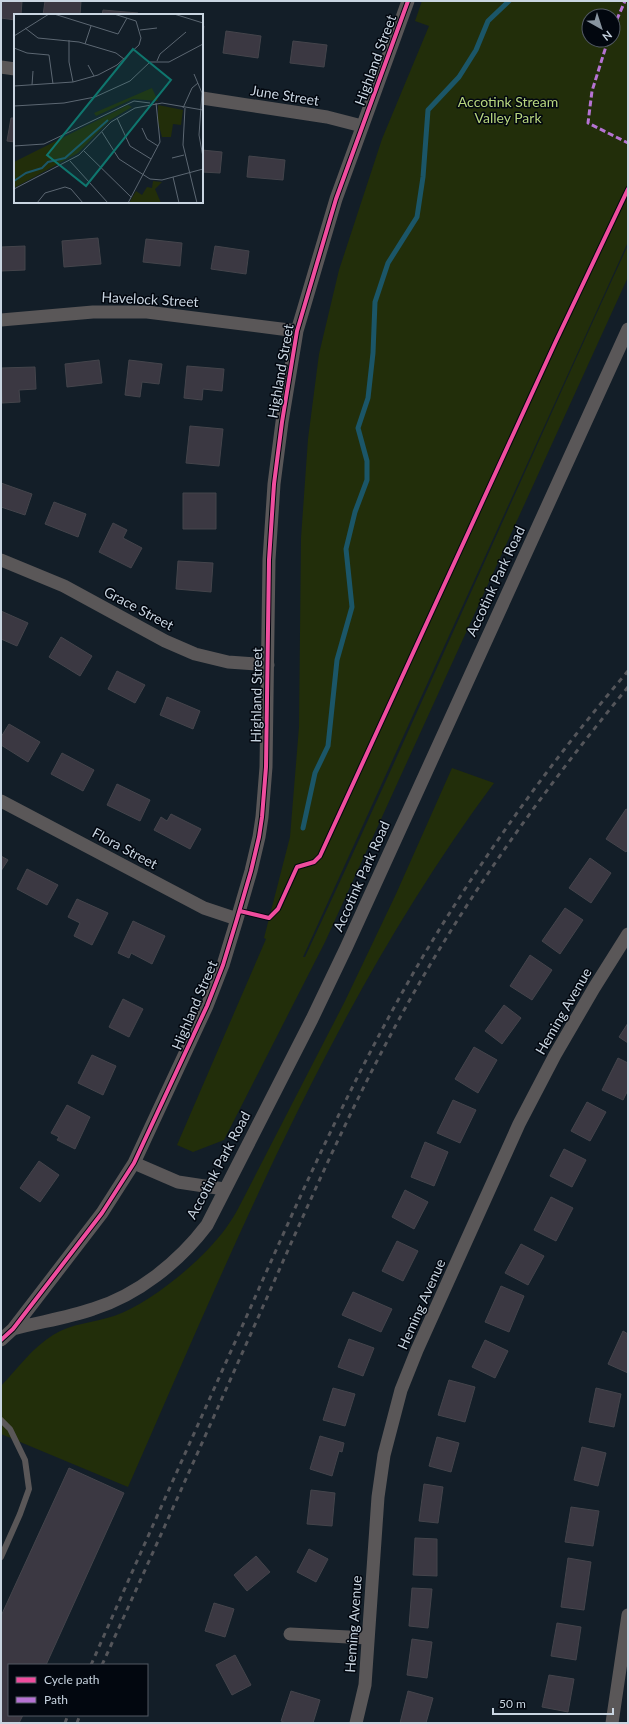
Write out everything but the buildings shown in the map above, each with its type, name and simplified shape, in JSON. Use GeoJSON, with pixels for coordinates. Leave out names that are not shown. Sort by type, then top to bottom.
{"type":"FeatureCollection","features":[{"type":"Feature","properties":{"kind":"street","name":"Highland Street"},"geometry":{"type":"LineString","coordinates":[[1,1340],[13,1329],[102,1213],[134,1163],[207,1006],[223,965],[237,919],[255,857],[262,817],[266,767],[269,560],[274,484],[282,422],[297,331],[334,206],[408,1]]}},
{"type":"Feature","properties":{"kind":"street"},"geometry":{"type":"LineString","coordinates":[[1,67],[14,70]]}},
{"type":"Feature","properties":{"kind":"street","name":"June Street"},"geometry":{"type":"LineString","coordinates":[[203,98],[327,117],[362,126]]}},
{"type":"Feature","properties":{"kind":"street","name":"Havelock Street"},"geometry":{"type":"LineString","coordinates":[[1,320],[93,312],[147,312],[297,331]]}},
{"type":"Feature","properties":{"kind":"street","name":"Accotink Park Road"},"geometry":{"type":"LineString","coordinates":[[13,1329],[93,1309],[126,1294],[153,1278],[177,1258],[196,1239],[206,1225],[312,1019],[346,948],[628,329]]}},
{"type":"Feature","properties":{"kind":"street","name":"Grace Street"},"geometry":{"type":"LineString","coordinates":[[1,560],[64,586],[165,641],[195,654],[228,662],[268,665]]}},
{"type":"Feature","properties":{"kind":"street","name":"Flora Street"},"geometry":{"type":"LineString","coordinates":[[1,801],[204,908],[237,919]]}},
{"type":"Feature","properties":{"kind":"street","name":"Heming Avenue"},"geometry":{"type":"LineString","coordinates":[[356,1723],[365,1685],[378,1497],[384,1455],[401,1390],[417,1350],[519,1124],[559,1048],[628,934]]}},
{"type":"Feature","properties":{"kind":"street"},"geometry":{"type":"LineString","coordinates":[[134,1163],[178,1182],[224,1190]]}},
{"type":"Feature","properties":{"kind":"street"},"geometry":{"type":"LineString","coordinates":[[612,1723],[628,1615]]}},
{"type":"Feature","properties":{"kind":"street"},"geometry":{"type":"LineString","coordinates":[[290,1634],[368,1638]]}},
{"type":"Feature","properties":{"kind":"lane"},"geometry":{"type":"LineString","coordinates":[[1,1420],[10,1429],[25,1460],[29,1489],[1,1557]]}},
{"type":"Feature","properties":{"kind":"green space","name":"Accotink Stream Valley Park"},"geometry":{"type":"Polygon","coordinates":[[[422,1],[628,1],[628,242],[303,957],[305,957],[346,868],[628,245],[628,277],[325,942],[224,1140],[193,1152],[177,1145],[266,939],[264,938],[290,837],[299,727],[301,538],[308,439],[319,354],[339,270],[382,139],[429,26],[415,21],[422,1]]]}},
{"type":"Feature","properties":{"kind":"green space"},"geometry":{"type":"Polygon","coordinates":[[[452,768],[494,783],[437,865],[384,950],[336,1036],[291,1124],[249,1214],[128,1487],[1,1434],[1,1386],[38,1346],[60,1331],[114,1316],[128,1310],[160,1291],[204,1253],[228,1225],[345,1001],[396,894],[452,768]]]}},
{"type":"Feature","properties":{"kind":"waterway"},"geometry":{"type":"LineString","coordinates":[[303,828],[315,773],[328,746],[337,660],[352,607],[346,549],[355,512],[367,480],[367,461],[358,428],[368,398],[373,353],[375,302],[388,263],[417,217],[423,177],[428,110],[459,77],[476,50],[488,21],[509,1]]}},
{"type":"Feature","properties":{"kind":"railway"},"geometry":{"type":"LineString","coordinates":[[91,1664],[290,1220],[332,1129],[376,1040],[425,953],[471,879],[573,738],[628,671]]}},
{"type":"Feature","properties":{"kind":"railway"},"geometry":{"type":"LineString","coordinates":[[102,1664],[318,1183],[355,1104],[395,1027],[439,949],[489,871],[543,796],[628,687]]}},
{"type":"Feature","properties":{"kind":"railway"},"geometry":{"type":"LineString","coordinates":[[65,1723],[68,1716]]}},
{"type":"Feature","properties":{"kind":"railway"},"geometry":{"type":"LineString","coordinates":[[77,1723],[80,1716]]}},
{"type":"Feature","properties":{"kind":"marked path"},"geometry":{"type":"LineString","coordinates":[[621,10],[625,1]]}},
{"type":"Feature","properties":{"kind":"marked path"},"geometry":{"type":"LineString","coordinates":[[605,48],[592,91],[588,123],[628,143]]}},
{"type":"Feature","properties":{"kind":"cycle path"},"geometry":{"type":"LineString","coordinates":[[1,1340],[13,1329],[102,1213],[134,1163],[207,1006],[223,965],[237,919],[251,871],[262,817],[266,767],[269,560],[274,484],[282,422],[297,331],[336,199],[408,1]]}},
{"type":"Feature","properties":{"kind":"cycle path"},"geometry":{"type":"LineString","coordinates":[[240,911],[269,918],[278,909],[297,867],[314,862],[320,856],[556,341],[628,189]]}}]}
